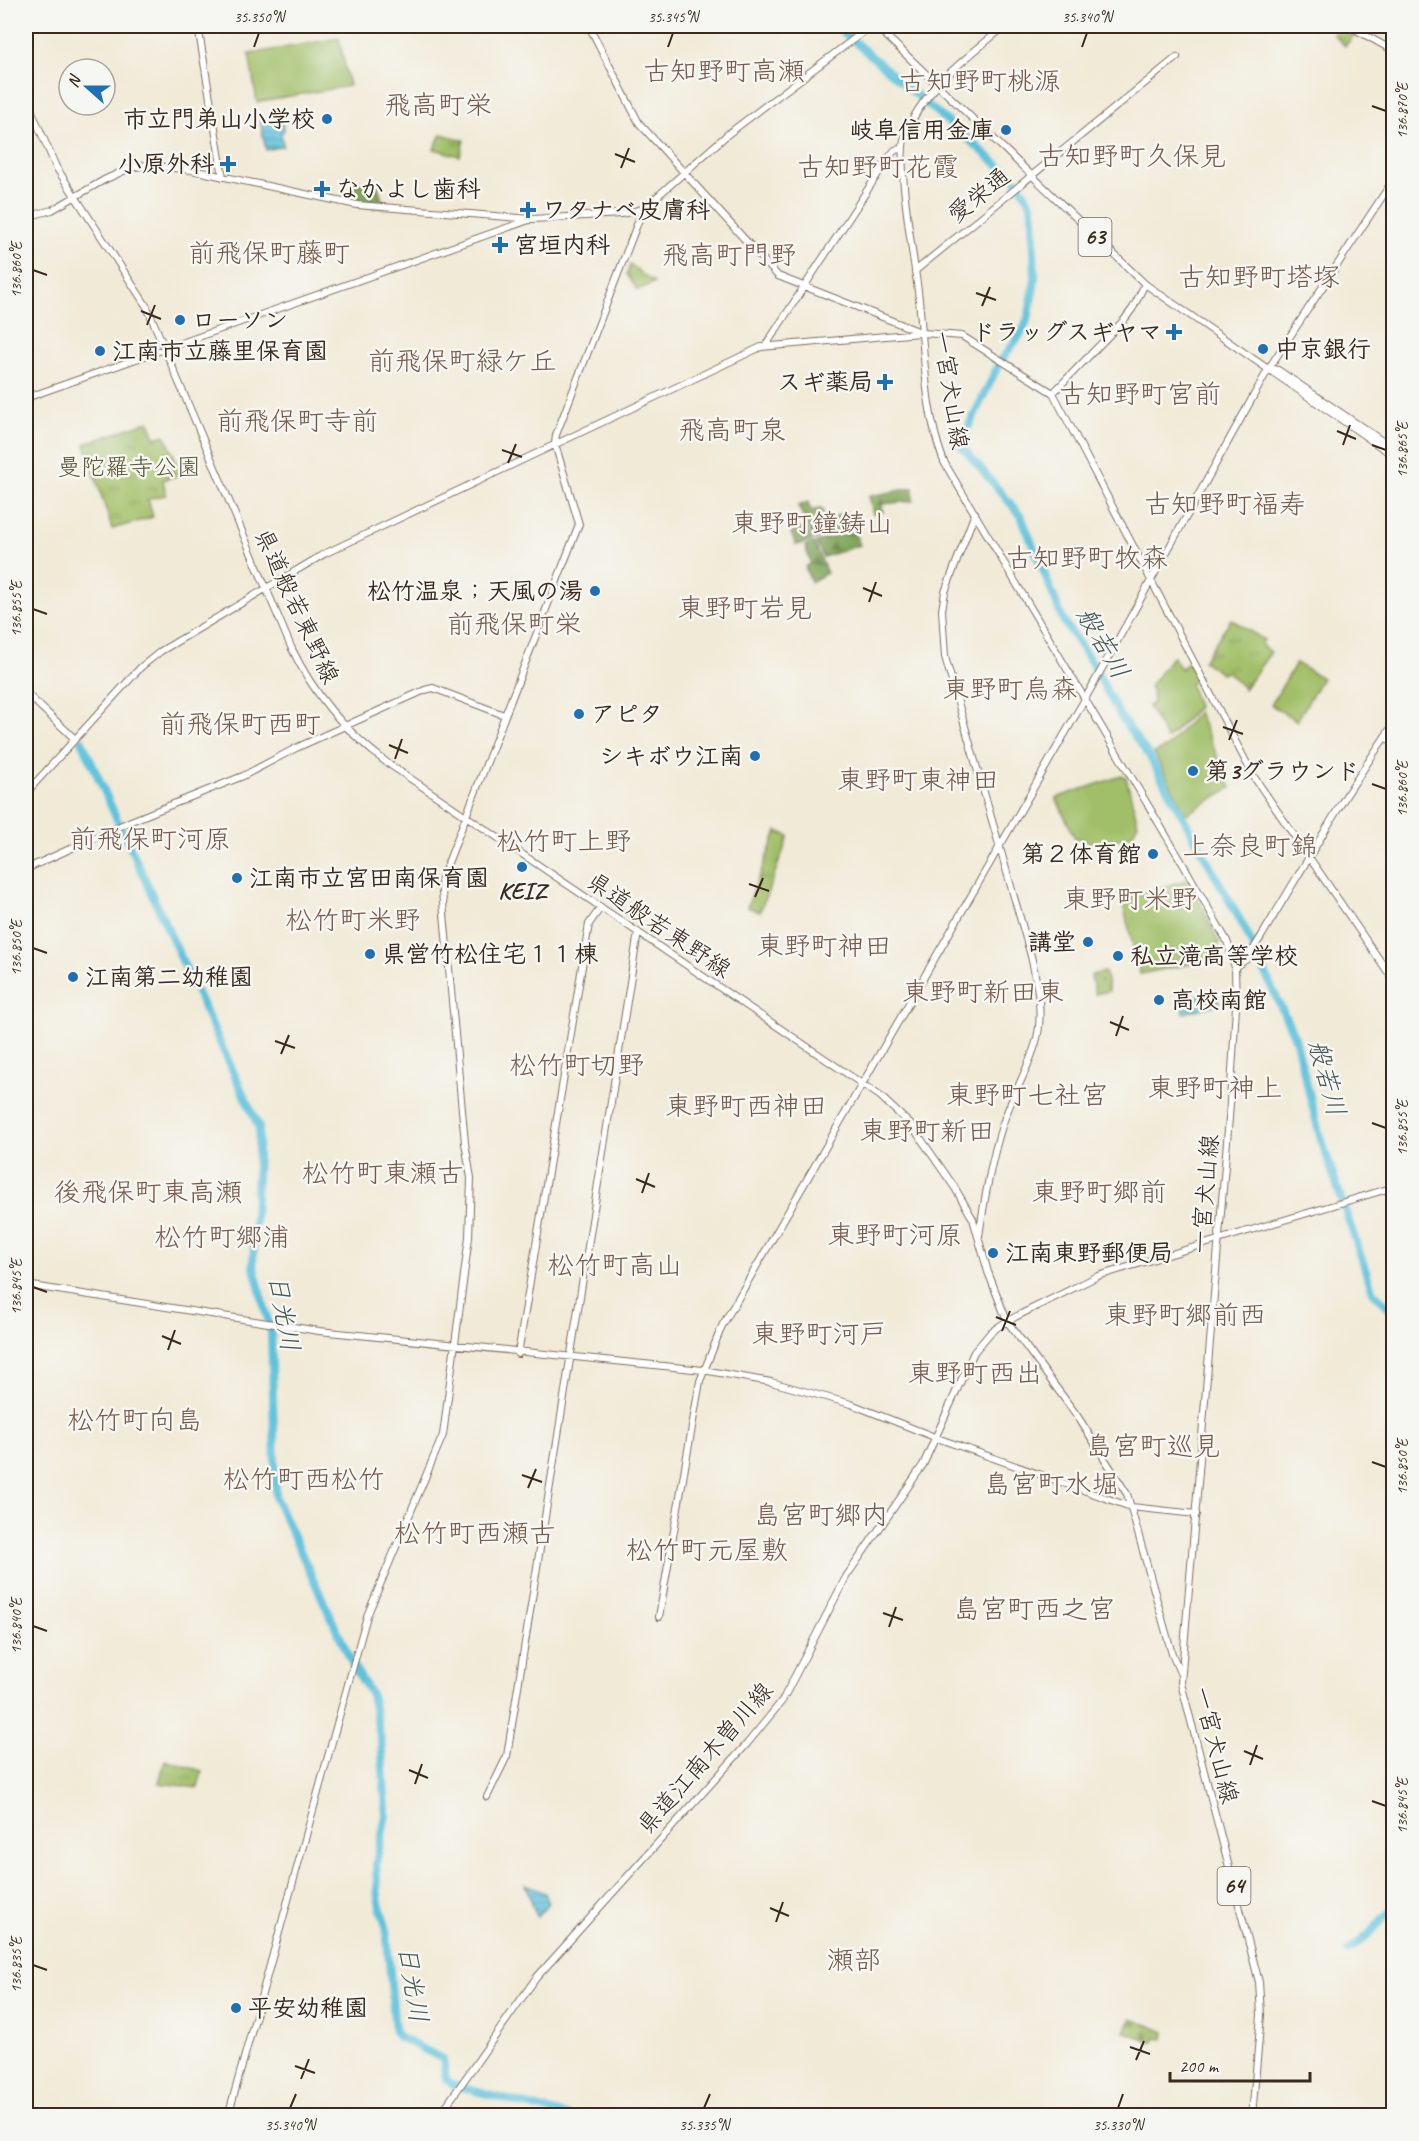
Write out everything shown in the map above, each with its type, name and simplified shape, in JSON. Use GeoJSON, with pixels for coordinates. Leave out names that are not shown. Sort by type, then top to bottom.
{"type":"FeatureCollection","features":[{"type":"Feature","properties":{"kind":"street"},"geometry":{"type":"LineString","coordinates":[[198,26],[223,177]]}},
{"type":"Feature","properties":{"kind":"street"},"geometry":{"type":"LineString","coordinates":[[589,26],[639,123],[778,276],[923,333]]}},
{"type":"Feature","properties":{"kind":"street"},"geometry":{"type":"LineString","coordinates":[[228,2115],[353,1663],[375,1594],[439,1446],[456,1347],[469,1237],[471,1178],[465,1143],[440,889],[447,860],[579,524],[555,444],[643,209],[728,134],[871,26]]}},
{"type":"Feature","properties":{"kind":"street"},"geometry":{"type":"LineString","coordinates":[[876,26],[938,85]]}},
{"type":"Feature","properties":{"kind":"street","name":"一宮犬山線"},"geometry":{"type":"LineString","coordinates":[[1005,26],[938,85],[910,125],[902,149],[915,271],[933,421],[938,448],[944,462],[1227,941],[1234,967],[1236,1007],[1220,1239],[1181,1675],[1183,1692],[1259,1982],[1261,2014],[1252,2115]]}},
{"type":"Feature","properties":{"kind":"street"},"geometry":{"type":"LineString","coordinates":[[1349,26],[1361,29],[1394,51]]}},
{"type":"Feature","properties":{"kind":"street","name":"愛栄通"},"geometry":{"type":"LineString","coordinates":[[915,271],[1177,57]]}},
{"type":"Feature","properties":{"kind":"street","name":"63"},"geometry":{"type":"LineString","coordinates":[[938,85],[1146,284],[1269,368],[1274,375],[1394,456]]}},
{"type":"Feature","properties":{"kind":"street","name":"県道般若東野線"},"geometry":{"type":"LineString","coordinates":[[26,98],[56,167],[134,282],[166,347],[266,587],[306,677],[322,702],[343,726],[386,762],[862,1084],[898,1113],[921,1138],[966,1205],[979,1236],[988,1272],[1007,1321],[1078,1417],[1127,1494],[1172,1654],[1181,1675]]}},
{"type":"Feature","properties":{"kind":"street"},"geometry":{"type":"LineString","coordinates":[[766,345],[891,154],[902,149]]}},
{"type":"Feature","properties":{"kind":"street"},"geometry":{"type":"LineString","coordinates":[[26,217],[52,210],[104,180],[130,168],[146,165],[163,165],[357,205],[532,219],[613,215],[643,209]]}},
{"type":"Feature","properties":{"kind":"street"},"geometry":{"type":"LineString","coordinates":[[659,1617],[703,1370],[722,1326],[1085,699],[1269,368],[1394,179]]}},
{"type":"Feature","properties":{"kind":"street"},"geometry":{"type":"LineString","coordinates":[[26,398],[532,219]]}},
{"type":"Feature","properties":{"kind":"street"},"geometry":{"type":"LineString","coordinates":[[1053,393],[1124,320],[1146,284]]}},
{"type":"Feature","properties":{"kind":"street"},"geometry":{"type":"LineString","coordinates":[[26,793],[156,655],[324,554],[766,345],[923,333],[962,336],[1053,393],[1254,777],[1394,981]]}},
{"type":"Feature","properties":{"kind":"street","name":"63"},"geometry":{"type":"LineString","coordinates":[[1269,368],[1278,370],[1394,449]]}},
{"type":"Feature","properties":{"kind":"street"},"geometry":{"type":"LineString","coordinates":[[975,513],[945,592],[942,630],[945,657],[1036,978],[1038,1035],[992,1159],[979,1236]]}},
{"type":"Feature","properties":{"kind":"street"},"geometry":{"type":"LineString","coordinates":[[26,869],[131,821],[243,776],[343,726],[433,688],[504,715]]}},
{"type":"Feature","properties":{"kind":"street"},"geometry":{"type":"LineString","coordinates":[[26,693],[75,739]]}},
{"type":"Feature","properties":{"kind":"street"},"geometry":{"type":"LineString","coordinates":[[1234,967],[1247,958],[1347,794],[1394,723]]}},
{"type":"Feature","properties":{"kind":"street"},"geometry":{"type":"LineString","coordinates":[[1385,737],[1394,742]]}},
{"type":"Feature","properties":{"kind":"street"},"geometry":{"type":"LineString","coordinates":[[518,1354],[589,924],[601,907]]}},
{"type":"Feature","properties":{"kind":"street"},"geometry":{"type":"LineString","coordinates":[[487,1797],[507,1756],[638,932]]}},
{"type":"Feature","properties":{"kind":"street","name":"県道江南木曽川線"},"geometry":{"type":"LineString","coordinates":[[439,2115],[536,1978],[770,1718],[793,1683],[846,1577],[912,1484],[937,1438],[974,1352],[991,1332],[1007,1321],[1098,1276],[1394,1187]]}},
{"type":"Feature","properties":{"kind":"street"},"geometry":{"type":"LineString","coordinates":[[26,1285],[319,1331],[518,1354],[703,1370],[771,1382],[822,1394],[937,1438],[1131,1507],[1196,1514]]}},
{"type":"Feature","properties":{"kind":"green space"},"geometry":{"type":"Polygon","coordinates":[[[1340,26],[1356,33],[1345,46],[1333,34],[1340,26]]]}},
{"type":"Feature","properties":{"kind":"green space"},"geometry":{"type":"Polygon","coordinates":[[[339,38],[349,86],[257,102],[249,54],[339,38]]]}},
{"type":"Feature","properties":{"kind":"green space"},"geometry":{"type":"Polygon","coordinates":[[[441,134],[464,140],[460,156],[434,149],[441,134]]]}},
{"type":"Feature","properties":{"kind":"green space"},"geometry":{"type":"Polygon","coordinates":[[[377,182],[384,208],[358,205],[355,184],[377,182]]]}},
{"type":"Feature","properties":{"kind":"green space"},"geometry":{"type":"Polygon","coordinates":[[[630,265],[654,283],[637,290],[627,274],[630,265]]]}},
{"type":"Feature","properties":{"kind":"green space","name":"曼陀羅寺公園"},"geometry":{"type":"Polygon","coordinates":[[[149,421],[155,438],[165,435],[182,474],[163,480],[166,495],[148,499],[153,517],[112,529],[85,444],[149,421]]]}},
{"type":"Feature","properties":{"kind":"green space"},"geometry":{"type":"Polygon","coordinates":[[[913,488],[913,501],[882,504],[883,512],[873,514],[869,496],[913,488]]]}},
{"type":"Feature","properties":{"kind":"green space"},"geometry":{"type":"Polygon","coordinates":[[[808,502],[811,511],[821,508],[827,520],[846,512],[853,529],[814,539],[798,506],[808,502]]]}},
{"type":"Feature","properties":{"kind":"green space"},"geometry":{"type":"Polygon","coordinates":[[[805,527],[812,541],[796,545],[791,533],[805,527]]]}},
{"type":"Feature","properties":{"kind":"green space"},"geometry":{"type":"Polygon","coordinates":[[[854,532],[860,545],[823,557],[816,542],[854,532]]]}},
{"type":"Feature","properties":{"kind":"green space"},"geometry":{"type":"Polygon","coordinates":[[[814,543],[827,573],[811,582],[805,567],[811,563],[805,546],[814,543]]]}},
{"type":"Feature","properties":{"kind":"green space"},"geometry":{"type":"Polygon","coordinates":[[[1231,619],[1264,640],[1261,645],[1271,652],[1244,689],[1228,672],[1221,673],[1203,661],[1231,619]]]}},
{"type":"Feature","properties":{"kind":"green space"},"geometry":{"type":"Polygon","coordinates":[[[1173,656],[1181,669],[1188,662],[1199,678],[1190,684],[1198,707],[1167,739],[1148,706],[1153,703],[1152,689],[1149,687],[1173,656]]]}},
{"type":"Feature","properties":{"kind":"green space"},"geometry":{"type":"Polygon","coordinates":[[[1296,663],[1322,678],[1297,721],[1271,705],[1296,663]]]}},
{"type":"Feature","properties":{"kind":"green space","name":"第3グラウンド"},"geometry":{"type":"Polygon","coordinates":[[[1198,712],[1231,788],[1186,814],[1154,753],[1167,747],[1198,712]]]}},
{"type":"Feature","properties":{"kind":"green space"},"geometry":{"type":"Polygon","coordinates":[[[1121,776],[1126,777],[1138,824],[1131,836],[1097,844],[1075,838],[1056,798],[1121,776]]]}},
{"type":"Feature","properties":{"kind":"green space"},"geometry":{"type":"Polygon","coordinates":[[[777,831],[789,836],[760,912],[747,907],[777,831]]]}},
{"type":"Feature","properties":{"kind":"green space"},"geometry":{"type":"Polygon","coordinates":[[[1189,879],[1219,943],[1210,960],[1140,974],[1122,900],[1189,879]]]}},
{"type":"Feature","properties":{"kind":"green space"},"geometry":{"type":"Polygon","coordinates":[[[1105,972],[1109,991],[1095,994],[1091,975],[1105,972]]]}},
{"type":"Feature","properties":{"kind":"green space"},"geometry":{"type":"Polygon","coordinates":[[[165,1760],[202,1771],[198,1788],[159,1783],[165,1760]]]}},
{"type":"Feature","properties":{"kind":"green space"},"geometry":{"type":"Polygon","coordinates":[[[1131,2018],[1165,2032],[1164,2039],[1155,2038],[1153,2042],[1125,2032],[1131,2018]]]}},
{"type":"Feature","properties":{"kind":"water"},"geometry":{"type":"Polygon","coordinates":[[[282,116],[283,146],[266,150],[260,120],[282,116]]]}},
{"type":"Feature","properties":{"kind":"water"},"geometry":{"type":"Polygon","coordinates":[[[1215,992],[1219,1004],[1184,1013],[1181,1001],[1215,992]]]}},
{"type":"Feature","properties":{"kind":"water"},"geometry":{"type":"Polygon","coordinates":[[[525,1884],[545,1893],[549,1903],[537,1917],[525,1884]]]}},
{"type":"Feature","properties":{"kind":"waterway","name":"般若川"},"geometry":{"type":"LineString","coordinates":[[836,26],[1017,181],[1031,204],[1035,279],[1029,315],[1023,331],[1000,362],[960,444],[1021,516],[1064,622],[1093,665],[1120,716],[1150,757],[1246,931],[1295,1038],[1320,1136],[1373,1292],[1394,1312]]}},
{"type":"Feature","properties":{"kind":"waterway","name":"日光川"},"geometry":{"type":"LineString","coordinates":[[82,741],[119,824]]}},
{"type":"Feature","properties":{"kind":"waterway","name":"日光川"},"geometry":{"type":"LineString","coordinates":[[122,829],[259,1128],[253,1264],[271,1332],[276,1499],[354,1667],[371,1694],[381,1740],[386,1811]]}},
{"type":"Feature","properties":{"kind":"waterway","name":"日光川"},"geometry":{"type":"LineString","coordinates":[[386,1815],[376,1864],[378,1899],[386,1927],[395,2031],[399,2037],[443,2059],[446,2079],[453,2085],[568,2116]]}},
{"type":"Feature","properties":{"kind":"waterway"},"geometry":{"type":"LineString","coordinates":[[1348,1951],[1370,1933],[1394,1907]]}},
{"type":"Feature","properties":{"kind":"place","name":"市立門弟山小学校"},"geometry":{"type":"Point","coordinates":[327,119]}},
{"type":"Feature","properties":{"kind":"place","name":"岐阜信用金庫"},"geometry":{"type":"Point","coordinates":[1006,130]}},
{"type":"Feature","properties":{"kind":"place","name":"小原外科"},"geometry":{"type":"Point","coordinates":[228,164]}},
{"type":"Feature","properties":{"kind":"place","name":"なかよし歯科"},"geometry":{"type":"Point","coordinates":[322,189]}},
{"type":"Feature","properties":{"kind":"place","name":"ワタナベ皮膚科"},"geometry":{"type":"Point","coordinates":[528,210]}},
{"type":"Feature","properties":{"kind":"place","name":"宮垣内科"},"geometry":{"type":"Point","coordinates":[500,245]}},
{"type":"Feature","properties":{"kind":"place","name":"ローソン"},"geometry":{"type":"Point","coordinates":[180,320]}},
{"type":"Feature","properties":{"kind":"place","name":"ドラッグスギヤマ"},"geometry":{"type":"Point","coordinates":[1174,332]}},
{"type":"Feature","properties":{"kind":"place","name":"中京銀行"},"geometry":{"type":"Point","coordinates":[1263,349]}},
{"type":"Feature","properties":{"kind":"place","name":"江南市立藤里保育園"},"geometry":{"type":"Point","coordinates":[100,351]}},
{"type":"Feature","properties":{"kind":"place","name":"スギ薬局"},"geometry":{"type":"Point","coordinates":[885,382]}},
{"type":"Feature","properties":{"kind":"place","name":"松竹温泉；天風の湯"},"geometry":{"type":"Point","coordinates":[595,591]}},
{"type":"Feature","properties":{"kind":"place","name":"アピタ"},"geometry":{"type":"Point","coordinates":[579,714]}},
{"type":"Feature","properties":{"kind":"place","name":"シキボウ江南"},"geometry":{"type":"Point","coordinates":[755,756]}},
{"type":"Feature","properties":{"kind":"place","name":"第3グラウンド"},"geometry":{"type":"Point","coordinates":[1193,771]}},
{"type":"Feature","properties":{"kind":"place","name":"第２体育館"},"geometry":{"type":"Point","coordinates":[1153,854]}},
{"type":"Feature","properties":{"kind":"place","name":"KEIZ"},"geometry":{"type":"Point","coordinates":[522,867]}},
{"type":"Feature","properties":{"kind":"place","name":"江南市立宮田南保育園"},"geometry":{"type":"Point","coordinates":[237,878]}},
{"type":"Feature","properties":{"kind":"place","name":"講堂"},"geometry":{"type":"Point","coordinates":[1088,942]}},
{"type":"Feature","properties":{"kind":"place","name":"県営竹松住宅１１棟"},"geometry":{"type":"Point","coordinates":[370,954]}},
{"type":"Feature","properties":{"kind":"place","name":"私立滝高等学校"},"geometry":{"type":"Point","coordinates":[1118,956]}},
{"type":"Feature","properties":{"kind":"place","name":"江南第二幼稚園"},"geometry":{"type":"Point","coordinates":[73,977]}},
{"type":"Feature","properties":{"kind":"place","name":"高校南館"},"geometry":{"type":"Point","coordinates":[1159,1000]}},
{"type":"Feature","properties":{"kind":"place","name":"江南東野郵便局"},"geometry":{"type":"Point","coordinates":[993,1253]}},
{"type":"Feature","properties":{"kind":"place","name":"平安幼稚園"},"geometry":{"type":"Point","coordinates":[236,2008]}},
{"type":"Feature","properties":{"kind":"district","name":"古知野町高瀬"},"geometry":{"type":"Point","coordinates":[724,71]}},
{"type":"Feature","properties":{"kind":"district","name":"古知野町桃源"},"geometry":{"type":"Point","coordinates":[980,81]}},
{"type":"Feature","properties":{"kind":"district","name":"飛高町栄"},"geometry":{"type":"Point","coordinates":[438,105]}},
{"type":"Feature","properties":{"kind":"district","name":"古知野町久保見"},"geometry":{"type":"Point","coordinates":[1132,156]}},
{"type":"Feature","properties":{"kind":"district","name":"古知野町花霞"},"geometry":{"type":"Point","coordinates":[878,167]}},
{"type":"Feature","properties":{"kind":"district","name":"前飛保町藤町"},"geometry":{"type":"Point","coordinates":[269,253]}},
{"type":"Feature","properties":{"kind":"district","name":"飛高町門野"},"geometry":{"type":"Point","coordinates":[729,255]}},
{"type":"Feature","properties":{"kind":"district","name":"古知野町塔塚"},"geometry":{"type":"Point","coordinates":[1259,277]}},
{"type":"Feature","properties":{"kind":"district","name":"前飛保町緑ケ丘"},"geometry":{"type":"Point","coordinates":[462,361]}},
{"type":"Feature","properties":{"kind":"district","name":"古知野町宮前"},"geometry":{"type":"Point","coordinates":[1140,394]}},
{"type":"Feature","properties":{"kind":"district","name":"前飛保町寺前"},"geometry":{"type":"Point","coordinates":[297,421]}},
{"type":"Feature","properties":{"kind":"district","name":"飛高町泉"},"geometry":{"type":"Point","coordinates":[732,430]}},
{"type":"Feature","properties":{"kind":"district","name":"古知野町福寿"},"geometry":{"type":"Point","coordinates":[1225,504]}},
{"type":"Feature","properties":{"kind":"district","name":"東野町鐘鋳山"},"geometry":{"type":"Point","coordinates":[812,523]}},
{"type":"Feature","properties":{"kind":"district","name":"古知野町牧森"},"geometry":{"type":"Point","coordinates":[1087,558]}},
{"type":"Feature","properties":{"kind":"district","name":"東野町岩見"},"geometry":{"type":"Point","coordinates":[745,608]}},
{"type":"Feature","properties":{"kind":"district","name":"前飛保町栄"},"geometry":{"type":"Point","coordinates":[514,624]}},
{"type":"Feature","properties":{"kind":"district","name":"東野町烏森"},"geometry":{"type":"Point","coordinates":[1010,689]}},
{"type":"Feature","properties":{"kind":"district","name":"前飛保町西町"},"geometry":{"type":"Point","coordinates":[240,724]}},
{"type":"Feature","properties":{"kind":"district","name":"東野町東神田"},"geometry":{"type":"Point","coordinates":[918,780]}},
{"type":"Feature","properties":{"kind":"district","name":"前飛保町河原"},"geometry":{"type":"Point","coordinates":[150,839]}},
{"type":"Feature","properties":{"kind":"district","name":"松竹町上野"},"geometry":{"type":"Point","coordinates":[564,841]}},
{"type":"Feature","properties":{"kind":"district","name":"上奈良町錦"},"geometry":{"type":"Point","coordinates":[1250,846]}},
{"type":"Feature","properties":{"kind":"district","name":"東野町米野"},"geometry":{"type":"Point","coordinates":[1130,899]}},
{"type":"Feature","properties":{"kind":"district","name":"松竹町米野"},"geometry":{"type":"Point","coordinates":[353,920]}},
{"type":"Feature","properties":{"kind":"district","name":"東野町神田"},"geometry":{"type":"Point","coordinates":[824,946]}},
{"type":"Feature","properties":{"kind":"district","name":"東野町新田東"},"geometry":{"type":"Point","coordinates":[983,992]}},
{"type":"Feature","properties":{"kind":"district","name":"松竹町切野"},"geometry":{"type":"Point","coordinates":[577,1065]}},
{"type":"Feature","properties":{"kind":"district","name":"東野町神上"},"geometry":{"type":"Point","coordinates":[1215,1088]}},
{"type":"Feature","properties":{"kind":"district","name":"東野町七社宮"},"geometry":{"type":"Point","coordinates":[1027,1095]}},
{"type":"Feature","properties":{"kind":"district","name":"東野町西神田"},"geometry":{"type":"Point","coordinates":[746,1106]}},
{"type":"Feature","properties":{"kind":"district","name":"東野町新田"},"geometry":{"type":"Point","coordinates":[927,1131]}},
{"type":"Feature","properties":{"kind":"district","name":"松竹町東瀬古"},"geometry":{"type":"Point","coordinates":[383,1173]}},
{"type":"Feature","properties":{"kind":"district","name":"後飛保町東高瀬"},"geometry":{"type":"Point","coordinates":[148,1192]}},
{"type":"Feature","properties":{"kind":"district","name":"東野町郷前"},"geometry":{"type":"Point","coordinates":[1099,1192]}},
{"type":"Feature","properties":{"kind":"district","name":"東野町河原"},"geometry":{"type":"Point","coordinates":[895,1235]}},
{"type":"Feature","properties":{"kind":"district","name":"松竹町郷浦"},"geometry":{"type":"Point","coordinates":[222,1237]}},
{"type":"Feature","properties":{"kind":"district","name":"松竹町高山"},"geometry":{"type":"Point","coordinates":[615,1265]}},
{"type":"Feature","properties":{"kind":"district","name":"東野町郷前西"},"geometry":{"type":"Point","coordinates":[1185,1315]}},
{"type":"Feature","properties":{"kind":"district","name":"東野町河戸"},"geometry":{"type":"Point","coordinates":[819,1334]}},
{"type":"Feature","properties":{"kind":"district","name":"東野町西出"},"geometry":{"type":"Point","coordinates":[975,1373]}},
{"type":"Feature","properties":{"kind":"district","name":"松竹町向島"},"geometry":{"type":"Point","coordinates":[135,1420]}},
{"type":"Feature","properties":{"kind":"district","name":"島宮町巡見"},"geometry":{"type":"Point","coordinates":[1153,1446]}},
{"type":"Feature","properties":{"kind":"district","name":"松竹町西松竹"},"geometry":{"type":"Point","coordinates":[304,1479]}},
{"type":"Feature","properties":{"kind":"district","name":"島宮町水堀"},"geometry":{"type":"Point","coordinates":[1051,1484]}},
{"type":"Feature","properties":{"kind":"district","name":"島宮町郷内"},"geometry":{"type":"Point","coordinates":[821,1515]}},
{"type":"Feature","properties":{"kind":"district","name":"松竹町西瀬古"},"geometry":{"type":"Point","coordinates":[475,1533]}},
{"type":"Feature","properties":{"kind":"district","name":"松竹町元屋敷"},"geometry":{"type":"Point","coordinates":[707,1550]}},
{"type":"Feature","properties":{"kind":"district","name":"島宮町西之宮"},"geometry":{"type":"Point","coordinates":[1034,1609]}},
{"type":"Feature","properties":{"kind":"district","name":"瀬部"},"geometry":{"type":"Point","coordinates":[854,1960]}}]}
